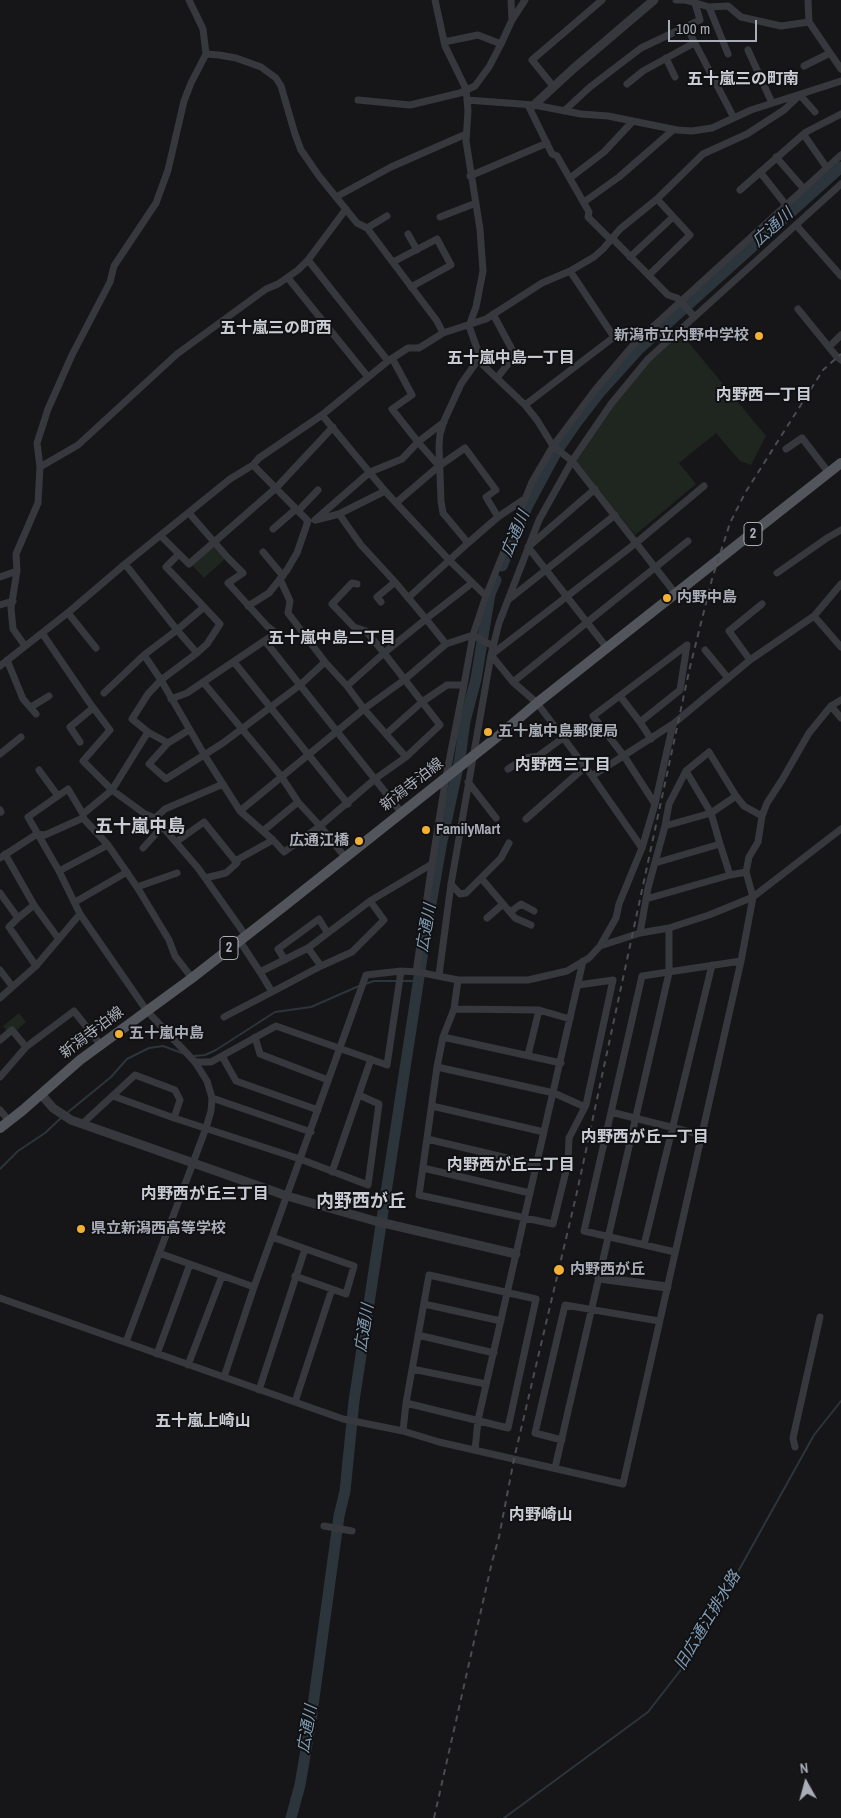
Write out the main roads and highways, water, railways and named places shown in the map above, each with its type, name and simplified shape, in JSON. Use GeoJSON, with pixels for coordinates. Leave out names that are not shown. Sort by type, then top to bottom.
{"type":"FeatureCollection","features":[{"type":"Feature","properties":{"kind":"main road","name":"新潟寺泊線"},"geometry":{"type":"LineString","coordinates":[[0,1128],[100,1044],[192,978],[841,463]]}},
{"type":"Feature","properties":{"kind":"waterway","name":"広通川"},"geometry":{"type":"LineString","coordinates":[[502,566],[527,507],[557,451],[601,391],[638,350],[841,167]]}},
{"type":"Feature","properties":{"kind":"waterway","name":"広通川"},"geometry":{"type":"LineString","coordinates":[[291,1818],[300,1785],[311,1720],[339,1516],[345,1491],[354,1401],[425,938],[442,841],[460,758],[465,721],[476,679],[490,594],[496,580]]}},
{"type":"Feature","properties":{"kind":"waterway"},"geometry":{"type":"LineString","coordinates":[[365,984],[374,981],[398,981]]}},
{"type":"Feature","properties":{"kind":"waterway"},"geometry":{"type":"LineString","coordinates":[[402,981],[419,981]]}},
{"type":"Feature","properties":{"kind":"waterway"},"geometry":{"type":"LineString","coordinates":[[194,1056],[205,1055],[216,1050],[275,1012],[311,1007],[359,986]]}},
{"type":"Feature","properties":{"kind":"waterway"},"geometry":{"type":"LineString","coordinates":[[67,1113],[111,1077],[127,1059],[149,1048],[163,1046],[182,1053]]}},
{"type":"Feature","properties":{"kind":"waterway"},"geometry":{"type":"LineString","coordinates":[[0,1169],[18,1151],[45,1133],[61,1118]]}},
{"type":"Feature","properties":{"kind":"waterway","name":"旧広通江排水路"},"geometry":{"type":"LineString","coordinates":[[504,1818],[648,1712],[690,1658],[814,1435],[841,1401]]}},
{"type":"Feature","properties":{"kind":"railway"},"geometry":{"type":"LineString","coordinates":[[434,1818],[499,1537],[514,1459],[577,1192],[690,667],[712,579],[730,523],[745,493],[823,370],[841,354]]}},
{"type":"Feature","properties":{"kind":"place","name":"新潟市立内野中学校"},"geometry":{"type":"Point","coordinates":[759,336]}},
{"type":"Feature","properties":{"kind":"place","name":"内野中島"},"geometry":{"type":"Point","coordinates":[667,598]}},
{"type":"Feature","properties":{"kind":"place","name":"五十嵐中島郵便局"},"geometry":{"type":"Point","coordinates":[488,732]}},
{"type":"Feature","properties":{"kind":"place","name":"FamilyMart"},"geometry":{"type":"Point","coordinates":[426,830]}},
{"type":"Feature","properties":{"kind":"place","name":"広通江橋"},"geometry":{"type":"Point","coordinates":[359,841]}},
{"type":"Feature","properties":{"kind":"place","name":"五十嵐中島"},"geometry":{"type":"Point","coordinates":[119,1034]}},
{"type":"Feature","properties":{"kind":"place","name":"県立新潟西高等学校"},"geometry":{"type":"Point","coordinates":[81,1229]}},
{"type":"Feature","properties":{"kind":"place","name":"内野西が丘"},"geometry":{"type":"Point","coordinates":[559,1270]}},
{"type":"Feature","properties":{"kind":"district","name":"五十嵐三の町南"},"geometry":{"type":"Point","coordinates":[743,80]}},
{"type":"Feature","properties":{"kind":"district","name":"五十嵐三の町西"},"geometry":{"type":"Point","coordinates":[276,329]}},
{"type":"Feature","properties":{"kind":"district","name":"五十嵐中島一丁目"},"geometry":{"type":"Point","coordinates":[511,359]}},
{"type":"Feature","properties":{"kind":"district","name":"内野西一丁目"},"geometry":{"type":"Point","coordinates":[764,396]}},
{"type":"Feature","properties":{"kind":"district","name":"五十嵐中島二丁目"},"geometry":{"type":"Point","coordinates":[332,639]}},
{"type":"Feature","properties":{"kind":"district","name":"内野西三丁目"},"geometry":{"type":"Point","coordinates":[563,766]}},
{"type":"Feature","properties":{"kind":"district","name":"五十嵐中島"},"geometry":{"type":"Point","coordinates":[140,827]}},
{"type":"Feature","properties":{"kind":"district","name":"内野西が丘一丁目"},"geometry":{"type":"Point","coordinates":[645,1138]}},
{"type":"Feature","properties":{"kind":"district","name":"内野西が丘二丁目"},"geometry":{"type":"Point","coordinates":[511,1166]}},
{"type":"Feature","properties":{"kind":"district","name":"内野西が丘三丁目"},"geometry":{"type":"Point","coordinates":[205,1195]}},
{"type":"Feature","properties":{"kind":"district","name":"内野西が丘"},"geometry":{"type":"Point","coordinates":[361,1202]}},
{"type":"Feature","properties":{"kind":"district","name":"五十嵐上崎山"},"geometry":{"type":"Point","coordinates":[203,1422]}},
{"type":"Feature","properties":{"kind":"district","name":"内野崎山"},"geometry":{"type":"Point","coordinates":[541,1516]}}]}
